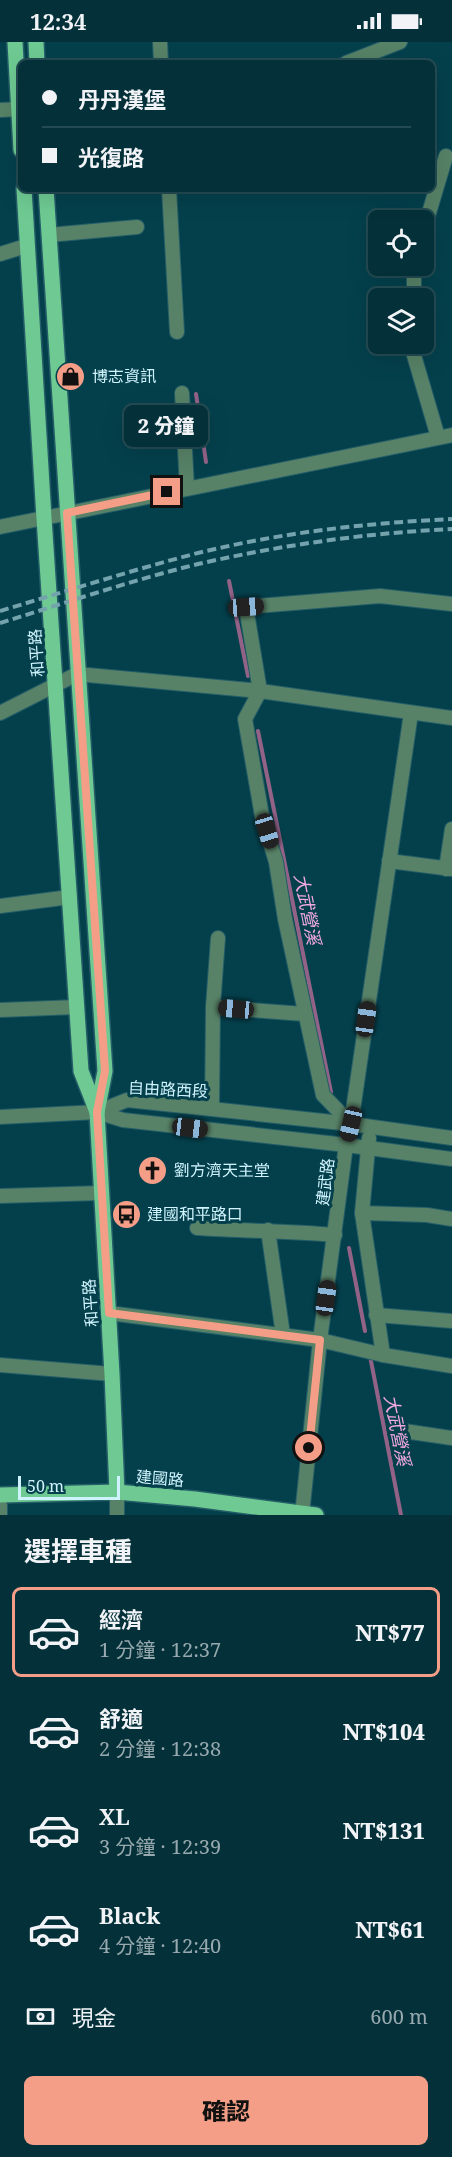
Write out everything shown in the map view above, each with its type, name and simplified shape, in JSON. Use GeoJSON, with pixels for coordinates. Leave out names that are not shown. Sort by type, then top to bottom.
{"type":"FeatureCollection","features":[{"type":"Feature","properties":{"kind":"main road"},"geometry":{"type":"LineString","coordinates":[[15,42],[18,82]]}},
{"type":"Feature","properties":{"kind":"main road"},"geometry":{"type":"LineString","coordinates":[[36,42],[37,60]]}},
{"type":"Feature","properties":{"kind":"main road","name":"和平路"},"geometry":{"type":"LineString","coordinates":[[24,192],[81,1071],[97,1112]]}},
{"type":"Feature","properties":{"kind":"main road","name":"和平路"},"geometry":{"type":"LineString","coordinates":[[46,192],[105,1071],[97,1112],[117,1492]]}},
{"type":"Feature","properties":{"kind":"main road","name":"建國路"},"geometry":{"type":"LineString","coordinates":[[0,1495],[117,1492],[195,1499],[307,1514]]}},
{"type":"Feature","properties":{"kind":"street"},"geometry":{"type":"LineString","coordinates":[[160,42],[161,60]]}},
{"type":"Feature","properties":{"kind":"street"},"geometry":{"type":"LineString","coordinates":[[354,60],[400,42]]}},
{"type":"Feature","properties":{"kind":"street"},"geometry":{"type":"LineString","coordinates":[[0,110],[18,108]]}},
{"type":"Feature","properties":{"kind":"street"},"geometry":{"type":"LineString","coordinates":[[430,210],[441,176],[443,155]]}},
{"type":"Feature","properties":{"kind":"street"},"geometry":{"type":"LineString","coordinates":[[169,192],[177,332]]}},
{"type":"Feature","properties":{"kind":"street"},"geometry":{"type":"LineString","coordinates":[[49,235],[137,227]]}},
{"type":"Feature","properties":{"kind":"street"},"geometry":{"type":"LineString","coordinates":[[0,254],[26,246]]}},
{"type":"Feature","properties":{"kind":"street"},"geometry":{"type":"LineString","coordinates":[[0,527],[445,436],[414,354]]}},
{"type":"Feature","properties":{"kind":"street"},"geometry":{"type":"LineString","coordinates":[[182,393],[187,488]]}},
{"type":"Feature","properties":{"kind":"street"},"geometry":{"type":"LineString","coordinates":[[351,1124],[323,1095],[304,1014],[276,862],[262,816],[245,719],[260,691],[246,607],[380,597],[452,604]]}},
{"type":"Feature","properties":{"kind":"street"},"geometry":{"type":"LineString","coordinates":[[0,712],[77,674],[260,691],[452,718]]}},
{"type":"Feature","properties":{"kind":"street","name":"建武路"},"geometry":{"type":"LineString","coordinates":[[307,1514],[320,1340],[346,1145],[351,1124],[411,713]]}},
{"type":"Feature","properties":{"kind":"street"},"geometry":{"type":"LineString","coordinates":[[388,861],[449,869],[452,829]]}},
{"type":"Feature","properties":{"kind":"street"},"geometry":{"type":"LineString","coordinates":[[0,906],[70,897]]}},
{"type":"Feature","properties":{"kind":"street"},"geometry":{"type":"LineString","coordinates":[[212,1108],[213,1007],[218,938]]}},
{"type":"Feature","properties":{"kind":"street"},"geometry":{"type":"LineString","coordinates":[[0,1010],[77,1007]]}},
{"type":"Feature","properties":{"kind":"street"},"geometry":{"type":"LineString","coordinates":[[213,1007],[304,1014]]}},
{"type":"Feature","properties":{"kind":"street","name":"自由路西段"},"geometry":{"type":"LineString","coordinates":[[97,1112],[127,1100],[351,1124],[452,1138]]}},
{"type":"Feature","properties":{"kind":"street"},"geometry":{"type":"LineString","coordinates":[[0,1117],[97,1112]]}},
{"type":"Feature","properties":{"kind":"street","name":"自由路西段"},"geometry":{"type":"LineString","coordinates":[[97,1112],[123,1120],[368,1147],[452,1159]]}},
{"type":"Feature","properties":{"kind":"street"},"geometry":{"type":"LineString","coordinates":[[370,1127],[362,1213],[376,1315],[374,1353]]}},
{"type":"Feature","properties":{"kind":"street"},"geometry":{"type":"LineString","coordinates":[[0,1196],[101,1193]]}},
{"type":"Feature","properties":{"kind":"street"},"geometry":{"type":"LineString","coordinates":[[362,1213],[427,1215],[452,1219]]}},
{"type":"Feature","properties":{"kind":"street"},"geometry":{"type":"LineString","coordinates":[[197,1228],[335,1235]]}},
{"type":"Feature","properties":{"kind":"street"},"geometry":{"type":"LineString","coordinates":[[268,1230],[283,1335]]}},
{"type":"Feature","properties":{"kind":"street"},"geometry":{"type":"LineString","coordinates":[[109,1313],[320,1340],[374,1353],[452,1366]]}},
{"type":"Feature","properties":{"kind":"street"},"geometry":{"type":"LineString","coordinates":[[376,1315],[452,1321]]}},
{"type":"Feature","properties":{"kind":"street"},"geometry":{"type":"LineString","coordinates":[[0,1365],[112,1374]]}},
{"type":"Feature","properties":{"kind":"street"},"geometry":{"type":"LineString","coordinates":[[404,1431],[452,1438]]}},
{"type":"Feature","properties":{"kind":"street"},"geometry":{"type":"LineString","coordinates":[[117,1492],[117,1515]]}},
{"type":"Feature","properties":{"kind":"street"},"geometry":{"type":"LineString","coordinates":[[0,1505],[0,1515]]}},
{"type":"Feature","properties":{"kind":"waterway","name":"大武營溪"},"geometry":{"type":"LineString","coordinates":[[196,394],[206,462]]}},
{"type":"Feature","properties":{"kind":"waterway","name":"大武營溪"},"geometry":{"type":"LineString","coordinates":[[229,581],[248,676]]}},
{"type":"Feature","properties":{"kind":"waterway","name":"大武營溪"},"geometry":{"type":"LineString","coordinates":[[258,731],[331,1092]]}},
{"type":"Feature","properties":{"kind":"waterway","name":"大武營溪"},"geometry":{"type":"LineString","coordinates":[[349,1248],[365,1331]]}},
{"type":"Feature","properties":{"kind":"waterway","name":"大武營溪"},"geometry":{"type":"LineString","coordinates":[[370,1356],[401,1515]]}},
{"type":"Feature","properties":{"kind":"railway"},"geometry":{"type":"LineString","coordinates":[[0,611],[145,567],[258,540],[322,530],[452,519]]}},
{"type":"Feature","properties":{"kind":"railway"},"geometry":{"type":"LineString","coordinates":[[0,623],[149,577],[230,557],[356,537],[452,529]]}},
{"type":"Feature","properties":{"kind":"place","name":"博志資訊"},"geometry":{"type":"Point","coordinates":[71,376]}},
{"type":"Feature","properties":{"kind":"place","name":"劉方濟天主堂"},"geometry":{"type":"Point","coordinates":[153,1170]}},
{"type":"Feature","properties":{"kind":"place","name":"建國和平路口"},"geometry":{"type":"Point","coordinates":[126,1214]}},
{"type":"Feature","properties":{"kind":"route"},"geometry":{"type":"LineString","coordinates":[[167,492],[67,513],[105,1071],[97,1112],[109,1313],[320,1340],[309,1448]]}}]}
